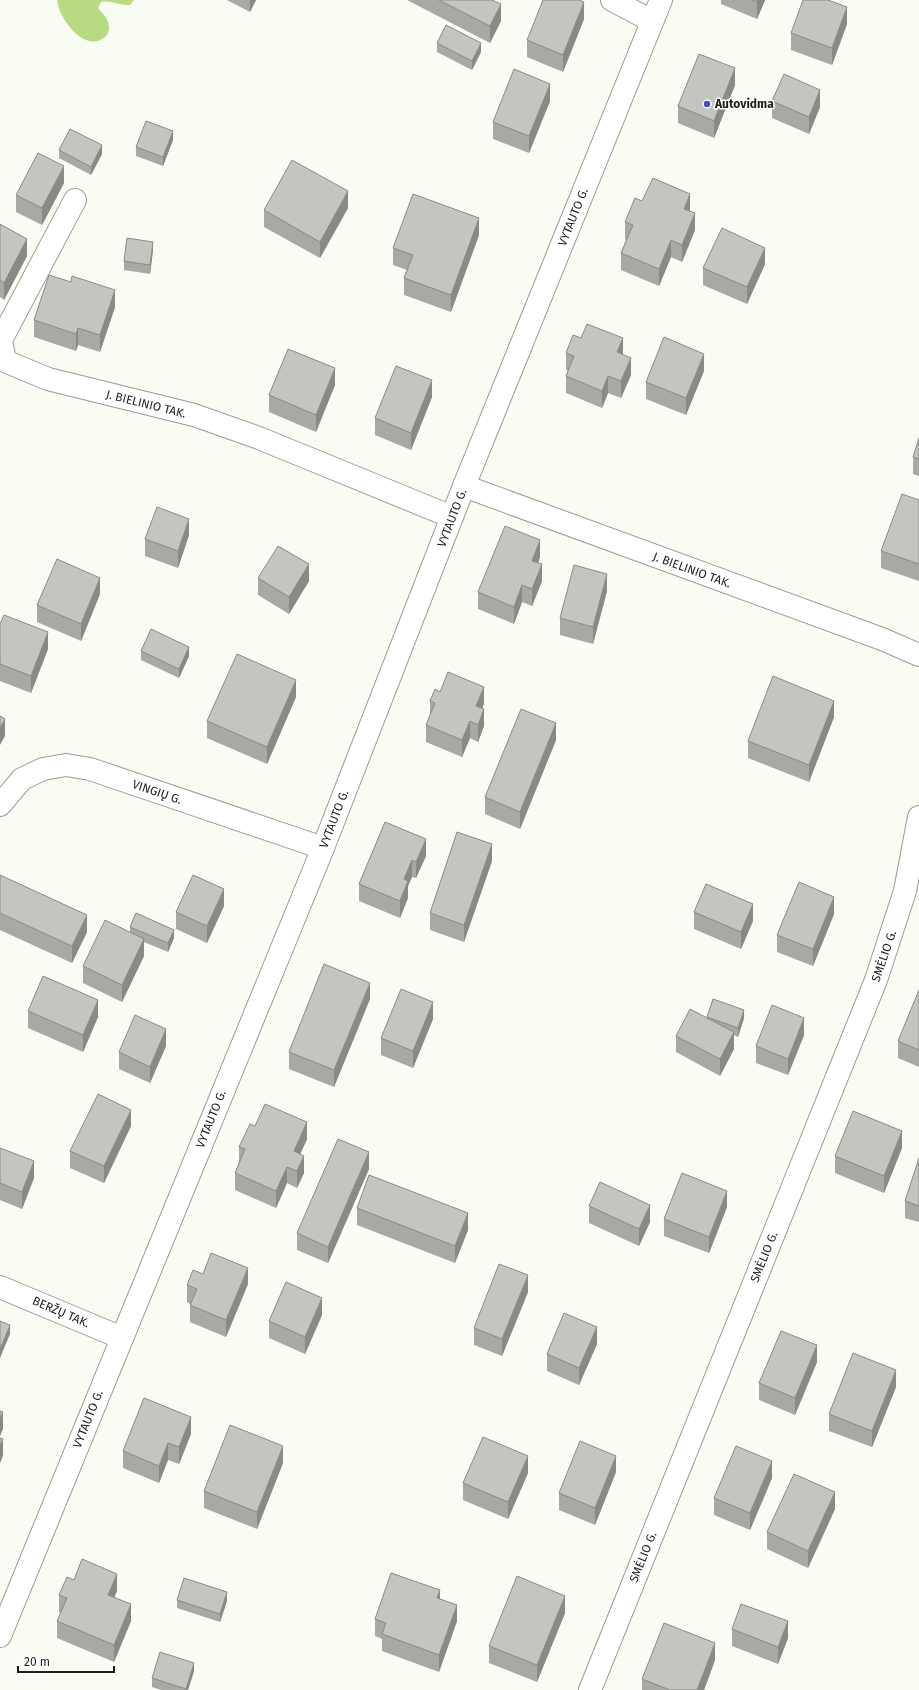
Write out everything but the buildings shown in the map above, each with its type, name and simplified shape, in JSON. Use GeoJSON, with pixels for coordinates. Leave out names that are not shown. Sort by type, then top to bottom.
{"type":"FeatureCollection","features":[{"type":"Feature","properties":{"kind":"street"},"geometry":{"type":"LineString","coordinates":[[612,0],[652,21]]}},
{"type":"Feature","properties":{"kind":"street","name":"VYTAUTO G."},"geometry":{"type":"LineString","coordinates":[[0,1636],[323,848],[464,486],[661,0]]}},
{"type":"Feature","properties":{"kind":"street","name":"J. BIELINIO TAK."},"geometry":{"type":"LineString","coordinates":[[75,200],[1,340],[5,361],[48,379],[194,415],[259,438],[452,517]]}},
{"type":"Feature","properties":{"kind":"street","name":"J. BIELINIO TAK."},"geometry":{"type":"LineString","coordinates":[[464,486],[882,639],[919,655]]}},
{"type":"Feature","properties":{"kind":"street","name":"VINGIŲ G."},"geometry":{"type":"LineString","coordinates":[[0,805],[22,779],[42,769],[66,765],[90,769],[323,848]]}},
{"type":"Feature","properties":{"kind":"street","name":"SMĖLIO G."},"geometry":{"type":"LineString","coordinates":[[590,1690],[876,980],[905,891],[919,817]]}},
{"type":"Feature","properties":{"kind":"street","name":"BERŽŲ TAK."},"geometry":{"type":"LineString","coordinates":[[0,1287],[122,1338]]}},
{"type":"Feature","properties":{"kind":"shaded area"},"geometry":{"type":"Polygon","coordinates":[[[57,0],[134,0],[130,5],[101,2],[98,8],[105,16],[109,25],[108,34],[97,41],[89,41],[74,32],[68,25],[59,8],[57,0]]]}},
{"type":"Feature","properties":{"kind":"place","name":"Autovidma"},"geometry":{"type":"Point","coordinates":[707,104]}}]}
